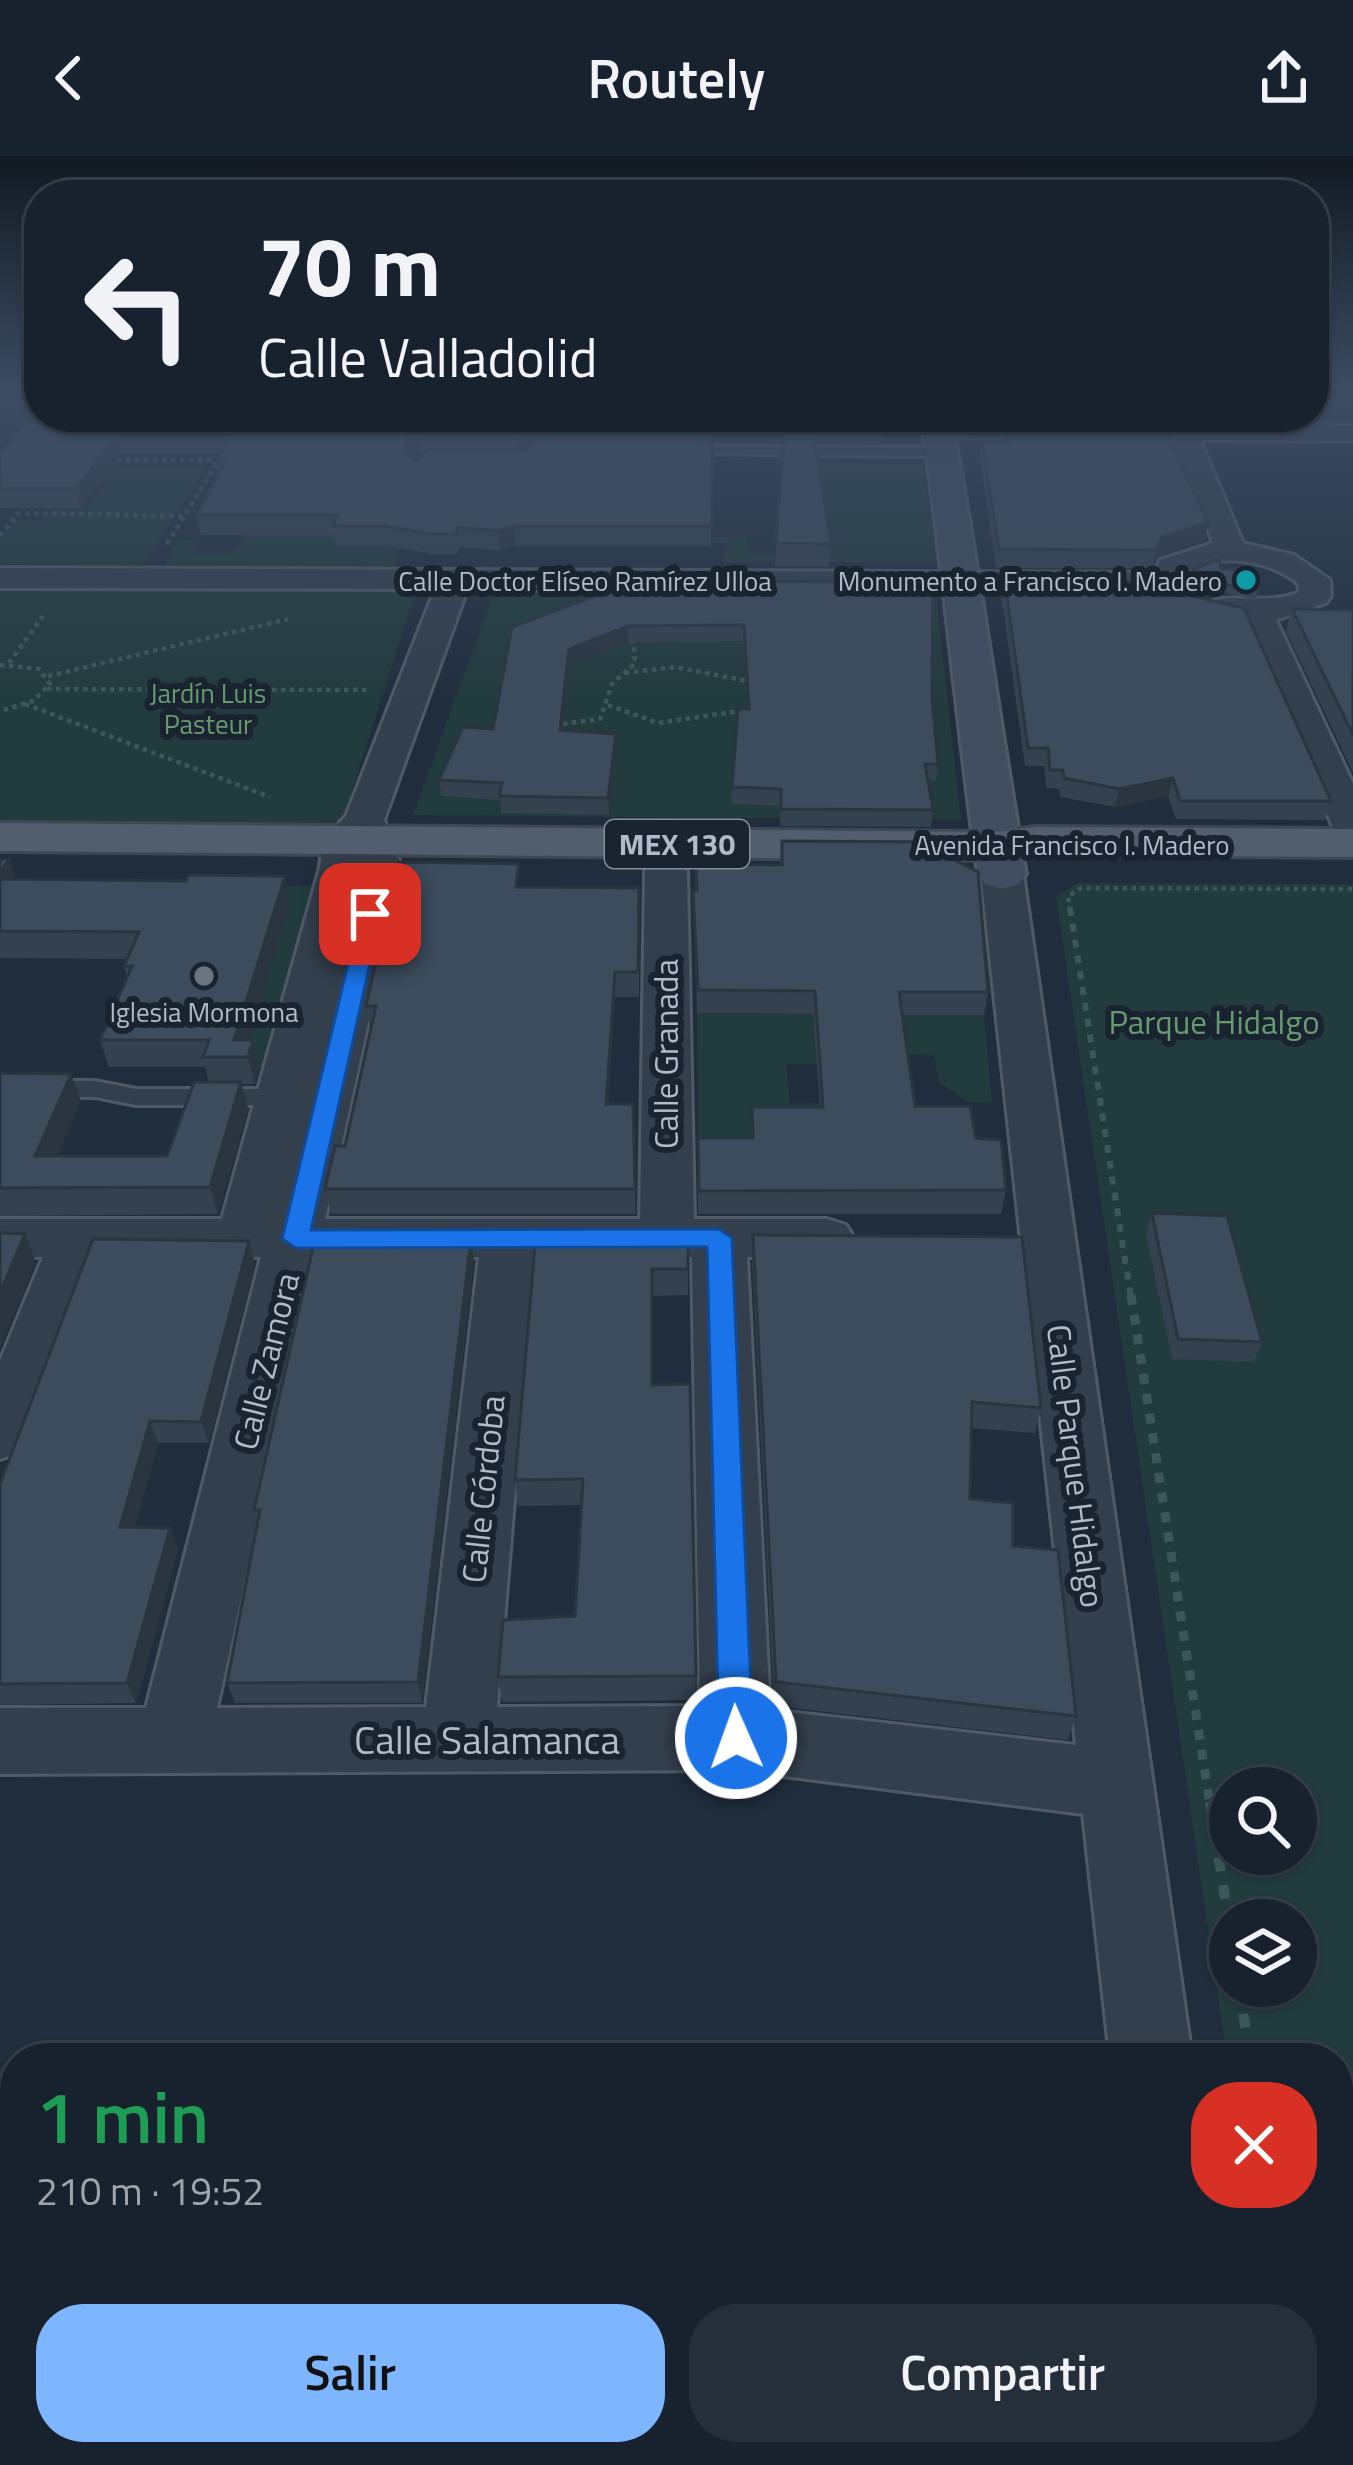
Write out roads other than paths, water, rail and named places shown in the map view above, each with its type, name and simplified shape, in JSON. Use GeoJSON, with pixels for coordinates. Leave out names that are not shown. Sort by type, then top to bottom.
{"type":"FeatureCollection","features":[{"type":"Feature","properties":{"kind":"main road"},"geometry":{"type":"LineString","coordinates":[[949,495],[999,860]]}},
{"type":"Feature","properties":{"kind":"main road","name":"Avenida Francisco I. Madero"},"geometry":{"type":"LineString","coordinates":[[0,837],[1353,872]]}},
{"type":"Feature","properties":{"kind":"main road","name":"Avenida Francisco I. Madero"},"geometry":{"type":"LineString","coordinates":[[0,863],[360,847],[666,871],[999,860],[1036,841],[1353,843]]}},
{"type":"Feature","properties":{"kind":"street"},"geometry":{"type":"LineString","coordinates":[[1209,495],[1232,553]]}},
{"type":"Feature","properties":{"kind":"street"},"geometry":{"type":"LineString","coordinates":[[1314,580],[1317,588],[1306,603],[1255,611],[1211,605],[1169,583],[1167,574],[1180,560],[1232,553],[1291,565],[1314,580],[1353,580]]}},
{"type":"Feature","properties":{"kind":"street","name":"Calle Doctor Elíseo Ramírez Ulloa"},"geometry":{"type":"LineString","coordinates":[[0,578],[1169,583]]}},
{"type":"Feature","properties":{"kind":"street","name":"Calle Zamora"},"geometry":{"type":"LineString","coordinates":[[174,1740],[270,1239],[360,847],[455,579]]}},
{"type":"Feature","properties":{"kind":"street"},"geometry":{"type":"LineString","coordinates":[[1255,611],[1353,827]]}},
{"type":"Feature","properties":{"kind":"street","name":"Calle Parque Hidalgo"},"geometry":{"type":"LineString","coordinates":[[999,860],[1023,1237],[1116,1784],[1149,2043]]}},
{"type":"Feature","properties":{"kind":"street","name":"Calle Granada"},"geometry":{"type":"LineString","coordinates":[[666,871],[736,1738]]}},
{"type":"Feature","properties":{"kind":"street"},"geometry":{"type":"LineString","coordinates":[[0,1238],[883,1238]]}},
{"type":"Feature","properties":{"kind":"street"},"geometry":{"type":"LineString","coordinates":[[0,1436],[78,1238]]}},
{"type":"Feature","properties":{"kind":"street","name":"Calle Córdoba"},"geometry":{"type":"LineString","coordinates":[[458,1740],[508,1239]]}},
{"type":"Feature","properties":{"kind":"street","name":"Calle Salamanca"},"geometry":{"type":"LineString","coordinates":[[0,1742],[736,1738],[1116,1784]]}},
{"type":"Feature","properties":{"kind":"lane"},"geometry":{"type":"LineString","coordinates":[[0,1088],[95,1089],[136,1097],[304,1097]]}},
{"type":"Feature","properties":{"kind":"place","name":"Monumento a Francisco I. Madero"},"geometry":{"type":"Point","coordinates":[1246,580]}},
{"type":"Feature","properties":{"kind":"place","name":"Iglesia Mormona"},"geometry":{"type":"Point","coordinates":[204,976]}},
{"type":"Feature","properties":{"kind":"park label","name":"Jardín Luis Pasteur"},"geometry":{"type":"Point","coordinates":[208,708]}},
{"type":"Feature","properties":{"kind":"park label","name":"Parque Hidalgo"},"geometry":{"type":"Point","coordinates":[1214,1022]}}]}
